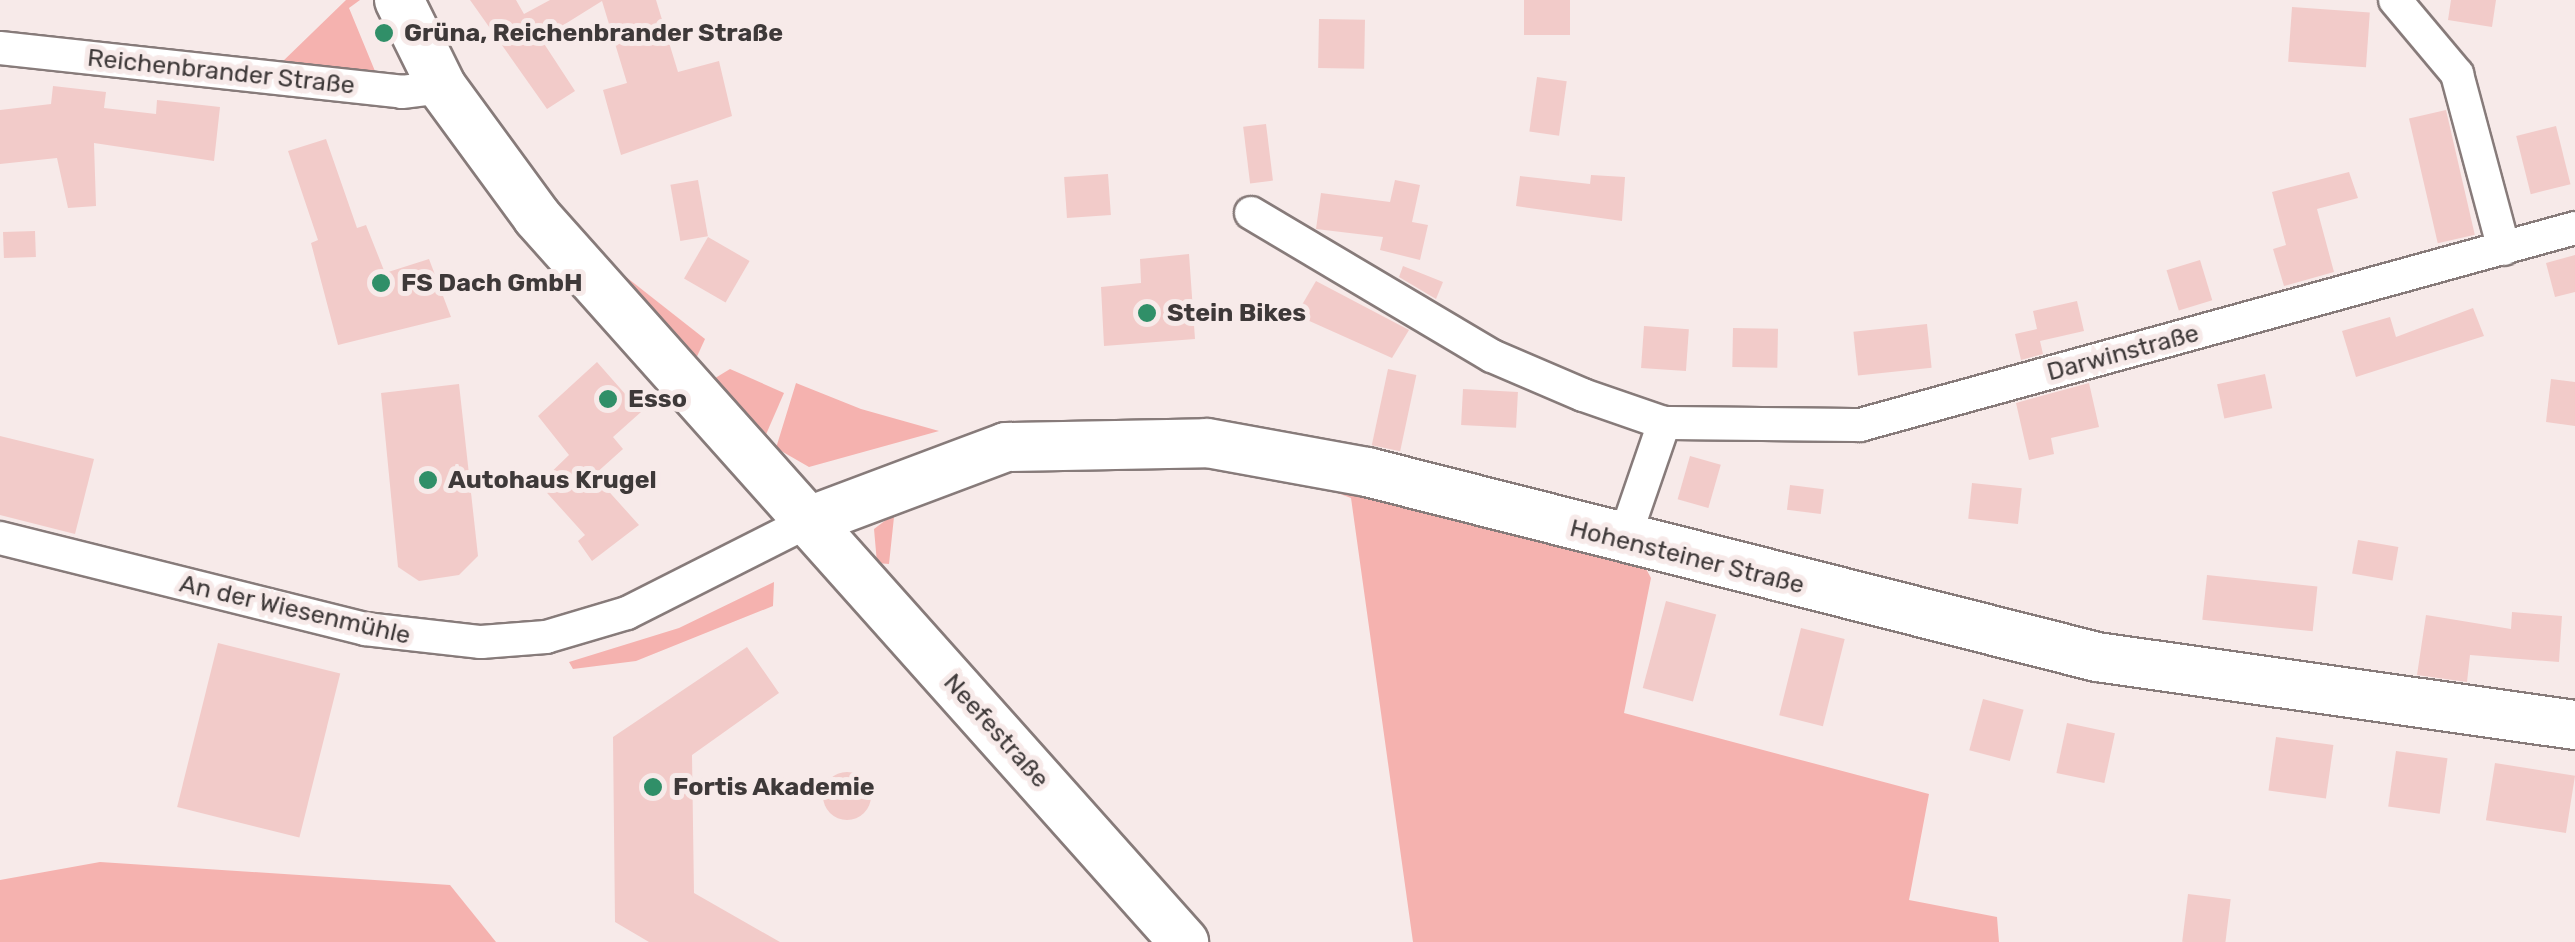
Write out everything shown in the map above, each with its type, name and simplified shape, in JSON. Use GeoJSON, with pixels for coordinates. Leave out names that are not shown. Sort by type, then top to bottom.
{"type":"FeatureCollection","features":[{"type":"Feature","properties":{"kind":"main road","name":"Neefestraße"},"geometry":{"type":"LineString","coordinates":[[399,0],[442,87],[537,217],[1184,942]]}},
{"type":"Feature","properties":{"kind":"main road","name":"Hohensteiner Straße"},"geometry":{"type":"LineString","coordinates":[[809,521],[1006,447],[1137,439],[1367,472],[1622,542],[2096,657],[2575,725]]}},
{"type":"Feature","properties":{"kind":"street"},"geometry":{"type":"LineString","coordinates":[[2395,0],[2456,74],[2504,250]]}},
{"type":"Feature","properties":{"kind":"street","name":"Reichenbrander Straße"},"geometry":{"type":"LineString","coordinates":[[0,48],[402,92],[442,87]]}},
{"type":"Feature","properties":{"kind":"street","name":"Darwinstraße"},"geometry":{"type":"LineString","coordinates":[[1251,214],[1492,356],[1664,422],[1860,425],[2575,228]]}},
{"type":"Feature","properties":{"kind":"street"},"geometry":{"type":"LineString","coordinates":[[1622,542],[1664,422]]}},
{"type":"Feature","properties":{"kind":"street","name":"An der Wiesenmühle"},"geometry":{"type":"LineString","coordinates":[[0,538],[364,629],[481,642],[546,637],[628,614],[809,521]]}},
{"type":"Feature","properties":{"kind":"shaded area"},"geometry":{"type":"Polygon","coordinates":[[[346,0],[360,0],[349,8],[377,76],[279,65],[346,0]]]}},
{"type":"Feature","properties":{"kind":"shaded area"},"geometry":{"type":"Polygon","coordinates":[[[593,251],[705,339],[694,363],[593,251]]]}},
{"type":"Feature","properties":{"kind":"shaded area"},"geometry":{"type":"Polygon","coordinates":[[[730,369],[784,393],[764,439],[712,380],[730,369]]]}},
{"type":"Feature","properties":{"kind":"shaded area"},"geometry":{"type":"Polygon","coordinates":[[[796,383],[861,409],[939,431],[809,467],[776,448],[796,383]]]}},
{"type":"Feature","properties":{"kind":"shaded area"},"geometry":{"type":"Polygon","coordinates":[[[1133,455],[1344,481],[1644,565],[1651,578],[1624,713],[1929,794],[1909,900],[1997,917],[1999,942],[1413,942],[1351,498],[1314,484],[1178,464],[1079,462],[999,475],[894,517],[889,564],[877,563],[874,529],[911,501],[1037,461],[1133,455]]]}},
{"type":"Feature","properties":{"kind":"shaded area"},"geometry":{"type":"Polygon","coordinates":[[[774,582],[773,606],[636,661],[573,669],[569,662],[679,628],[774,582]]]}},
{"type":"Feature","properties":{"kind":"shaded area"},"geometry":{"type":"Polygon","coordinates":[[[100,862],[450,885],[496,942],[0,942],[0,880],[100,862]]]}},
{"type":"Feature","properties":{"kind":"building"},"geometry":{"type":"Polygon","coordinates":[[[470,0],[516,0],[524,14],[550,0],[656,0],[678,72],[719,61],[732,116],[621,155],[603,90],[627,83],[602,1],[541,39],[575,91],[547,109],[470,0]]]}},
{"type":"Feature","properties":{"kind":"building"},"geometry":{"type":"Polygon","coordinates":[[[1524,0],[1570,0],[1570,35],[1524,35],[1524,0]]]}},
{"type":"Feature","properties":{"kind":"building"},"geometry":{"type":"Polygon","coordinates":[[[2451,0],[2496,0],[2492,27],[2448,20],[2451,0]]]}},
{"type":"Feature","properties":{"kind":"building"},"geometry":{"type":"Polygon","coordinates":[[[2292,7],[2370,12],[2366,67],[2288,62],[2292,7]]]}},
{"type":"Feature","properties":{"kind":"building"},"geometry":{"type":"Polygon","coordinates":[[[1319,19],[1365,20],[1364,69],[1318,68],[1319,19]]]}},
{"type":"Feature","properties":{"kind":"building"},"geometry":{"type":"Polygon","coordinates":[[[1537,77],[1567,81],[1559,136],[1529,131],[1537,77]]]}},
{"type":"Feature","properties":{"kind":"building"},"geometry":{"type":"Polygon","coordinates":[[[53,86],[106,92],[104,108],[156,114],[157,100],[220,107],[214,161],[94,143],[96,206],[68,208],[57,158],[0,164],[0,110],[51,104],[53,86]]]}},
{"type":"Feature","properties":{"kind":"building"},"geometry":{"type":"Polygon","coordinates":[[[2446,110],[2475,235],[2438,243],[2409,119],[2446,110]]]}},
{"type":"Feature","properties":{"kind":"building"},"geometry":{"type":"Polygon","coordinates":[[[1266,124],[1273,181],[1250,183],[1243,127],[1266,124]]]}},
{"type":"Feature","properties":{"kind":"building"},"geometry":{"type":"Polygon","coordinates":[[[2556,126],[2571,184],[2531,194],[2516,136],[2556,126]]]}},
{"type":"Feature","properties":{"kind":"building","name":"FS Dach GmbH"},"geometry":{"type":"Polygon","coordinates":[[[326,139],[357,228],[366,225],[385,273],[429,259],[451,317],[338,345],[311,243],[318,240],[288,151],[326,139]]]}},
{"type":"Feature","properties":{"kind":"building"},"geometry":{"type":"Polygon","coordinates":[[[2349,172],[2358,198],[2317,209],[2334,272],[2284,286],[2273,249],[2286,245],[2272,192],[2349,172]]]}},
{"type":"Feature","properties":{"kind":"building"},"geometry":{"type":"Polygon","coordinates":[[[1108,174],[1111,215],[1067,218],[1064,177],[1108,174]]]}},
{"type":"Feature","properties":{"kind":"building"},"geometry":{"type":"Polygon","coordinates":[[[1591,175],[1625,177],[1622,221],[1516,206],[1520,176],[1590,184],[1591,175]]]}},
{"type":"Feature","properties":{"kind":"building"},"geometry":{"type":"Polygon","coordinates":[[[698,180],[708,236],[680,241],[670,185],[698,180]]]}},
{"type":"Feature","properties":{"kind":"building"},"geometry":{"type":"Polygon","coordinates":[[[1395,180],[1420,185],[1412,222],[1428,225],[1420,260],[1380,250],[1383,237],[1316,229],[1321,193],[1390,202],[1395,180]]]}},
{"type":"Feature","properties":{"kind":"building"},"geometry":{"type":"Polygon","coordinates":[[[35,231],[36,257],[4,258],[3,232],[35,231]]]}},
{"type":"Feature","properties":{"kind":"building"},"geometry":{"type":"Polygon","coordinates":[[[708,237],[750,261],[726,303],[684,279],[708,237]]]}},
{"type":"Feature","properties":{"kind":"building"},"geometry":{"type":"Polygon","coordinates":[[[1189,254],[1195,339],[1104,346],[1101,287],[1141,283],[1140,259],[1189,254]]]}},
{"type":"Feature","properties":{"kind":"building"},"geometry":{"type":"Polygon","coordinates":[[[2575,255],[2575,292],[2555,297],[2546,263],[2575,255]]]}},
{"type":"Feature","properties":{"kind":"building"},"geometry":{"type":"Polygon","coordinates":[[[2200,260],[2212,300],[2179,310],[2167,270],[2200,260]]]}},
{"type":"Feature","properties":{"kind":"building"},"geometry":{"type":"Polygon","coordinates":[[[1403,266],[1443,282],[1436,299],[1399,277],[1403,266]]]}},
{"type":"Feature","properties":{"kind":"building"},"geometry":{"type":"Polygon","coordinates":[[[1316,281],[1409,330],[1392,358],[1296,315],[1316,281]]]}},
{"type":"Feature","properties":{"kind":"building"},"geometry":{"type":"Polygon","coordinates":[[[2077,301],[2084,331],[2040,341],[2043,354],[2021,360],[2015,334],[2037,329],[2033,311],[2077,301]]]}},
{"type":"Feature","properties":{"kind":"building"},"geometry":{"type":"Polygon","coordinates":[[[2473,308],[2484,336],[2356,377],[2342,331],[2390,317],[2396,337],[2473,308]]]}},
{"type":"Feature","properties":{"kind":"building"},"geometry":{"type":"Polygon","coordinates":[[[1927,324],[1932,368],[1858,375],[1853,332],[1927,324]]]}},
{"type":"Feature","properties":{"kind":"building"},"geometry":{"type":"Polygon","coordinates":[[[1644,326],[1689,329],[1686,371],[1641,368],[1644,326]]]}},
{"type":"Feature","properties":{"kind":"building"},"geometry":{"type":"Polygon","coordinates":[[[1733,328],[1778,329],[1777,368],[1732,367],[1733,328]]]}},
{"type":"Feature","properties":{"kind":"building"},"geometry":{"type":"Polygon","coordinates":[[[597,362],[641,412],[613,437],[623,449],[594,475],[639,525],[592,561],[578,541],[585,535],[539,484],[569,455],[538,416],[597,362]]]}},
{"type":"Feature","properties":{"kind":"building"},"geometry":{"type":"Polygon","coordinates":[[[1388,369],[1416,375],[1400,451],[1372,445],[1388,369]]]}},
{"type":"Feature","properties":{"kind":"building"},"geometry":{"type":"Polygon","coordinates":[[[2265,374],[2272,408],[2224,418],[2217,384],[2265,374]]]}},
{"type":"Feature","properties":{"kind":"building"},"geometry":{"type":"Polygon","coordinates":[[[2551,379],[2575,382],[2575,426],[2546,422],[2551,379]]]}},
{"type":"Feature","properties":{"kind":"building"},"geometry":{"type":"Polygon","coordinates":[[[2089,383],[2099,427],[2051,438],[2054,454],[2029,460],[2016,403],[2089,383]]]}},
{"type":"Feature","properties":{"kind":"building"},"geometry":{"type":"Polygon","coordinates":[[[459,384],[478,556],[459,575],[419,581],[398,567],[381,393],[459,384]]]}},
{"type":"Feature","properties":{"kind":"building"},"geometry":{"type":"Polygon","coordinates":[[[1463,389],[1518,392],[1516,428],[1461,425],[1463,389]]]}},
{"type":"Feature","properties":{"kind":"building"},"geometry":{"type":"Polygon","coordinates":[[[0,436],[94,459],[75,534],[0,515],[0,436]]]}},
{"type":"Feature","properties":{"kind":"building"},"geometry":{"type":"Polygon","coordinates":[[[1690,456],[1721,465],[1708,508],[1678,499],[1690,456]]]}},
{"type":"Feature","properties":{"kind":"building"},"geometry":{"type":"Polygon","coordinates":[[[1972,483],[2022,488],[2018,524],[1968,519],[1972,483]]]}},
{"type":"Feature","properties":{"kind":"building"},"geometry":{"type":"Polygon","coordinates":[[[1790,485],[1824,489],[1821,514],[1787,510],[1790,485]]]}},
{"type":"Feature","properties":{"kind":"building"},"geometry":{"type":"Polygon","coordinates":[[[2358,540],[2398,547],[2392,581],[2352,573],[2358,540]]]}},
{"type":"Feature","properties":{"kind":"building"},"geometry":{"type":"Polygon","coordinates":[[[2207,575],[2317,587],[2313,631],[2202,620],[2207,575]]]}},
{"type":"Feature","properties":{"kind":"building"},"geometry":{"type":"Polygon","coordinates":[[[1666,601],[1716,614],[1693,701],[1643,688],[1666,601]]]}},
{"type":"Feature","properties":{"kind":"building"},"geometry":{"type":"Polygon","coordinates":[[[2512,612],[2562,616],[2559,662],[2470,655],[2467,682],[2417,675],[2426,615],[2511,629],[2512,612]]]}},
{"type":"Feature","properties":{"kind":"building"},"geometry":{"type":"Polygon","coordinates":[[[1801,628],[1845,639],[1823,726],[1779,715],[1801,628]]]}},
{"type":"Feature","properties":{"kind":"building"},"geometry":{"type":"Polygon","coordinates":[[[218,643],[340,673],[299,837],[177,807],[218,643]]]}},
{"type":"Feature","properties":{"kind":"building","name":"Fortis Akademie"},"geometry":{"type":"Polygon","coordinates":[[[747,647],[779,693],[692,755],[694,893],[780,942],[649,942],[615,922],[613,737],[747,647]]]}},
{"type":"Feature","properties":{"kind":"building"},"geometry":{"type":"Polygon","coordinates":[[[1983,699],[2024,710],[2010,761],[1969,750],[1983,699]]]}},
{"type":"Feature","properties":{"kind":"building"},"geometry":{"type":"Polygon","coordinates":[[[2067,723],[2115,733],[2104,783],[2056,773],[2067,723]]]}},
{"type":"Feature","properties":{"kind":"building"},"geometry":{"type":"Polygon","coordinates":[[[2276,737],[2333,745],[2326,799],[2268,790],[2276,737]]]}},
{"type":"Feature","properties":{"kind":"building"},"geometry":{"type":"Polygon","coordinates":[[[2396,751],[2447,758],[2440,814],[2388,806],[2396,751]]]}},
{"type":"Feature","properties":{"kind":"building"},"geometry":{"type":"Polygon","coordinates":[[[2495,763],[2575,776],[2566,833],[2486,820],[2495,763]]]}},
{"type":"Feature","properties":{"kind":"building"},"geometry":{"type":"Polygon","coordinates":[[[847,772],[864,779],[871,796],[864,813],[847,820],[830,813],[823,796],[830,779],[847,772]]]}},
{"type":"Feature","properties":{"kind":"building"},"geometry":{"type":"Polygon","coordinates":[[[2188,894],[2231,899],[2225,942],[2182,942],[2188,894]]]}},
{"type":"Feature","properties":{"kind":"place","name":"Grüna, Reichenbrander Straße"},"geometry":{"type":"Point","coordinates":[384,33]}},
{"type":"Feature","properties":{"kind":"place","name":"FS Dach GmbH"},"geometry":{"type":"Point","coordinates":[381,283]}},
{"type":"Feature","properties":{"kind":"place","name":"Stein Bikes"},"geometry":{"type":"Point","coordinates":[1147,313]}},
{"type":"Feature","properties":{"kind":"place","name":"Esso"},"geometry":{"type":"Point","coordinates":[608,399]}},
{"type":"Feature","properties":{"kind":"place","name":"Autohaus Krugel"},"geometry":{"type":"Point","coordinates":[428,480]}},
{"type":"Feature","properties":{"kind":"place","name":"Fortis Akademie"},"geometry":{"type":"Point","coordinates":[653,787]}}]}
